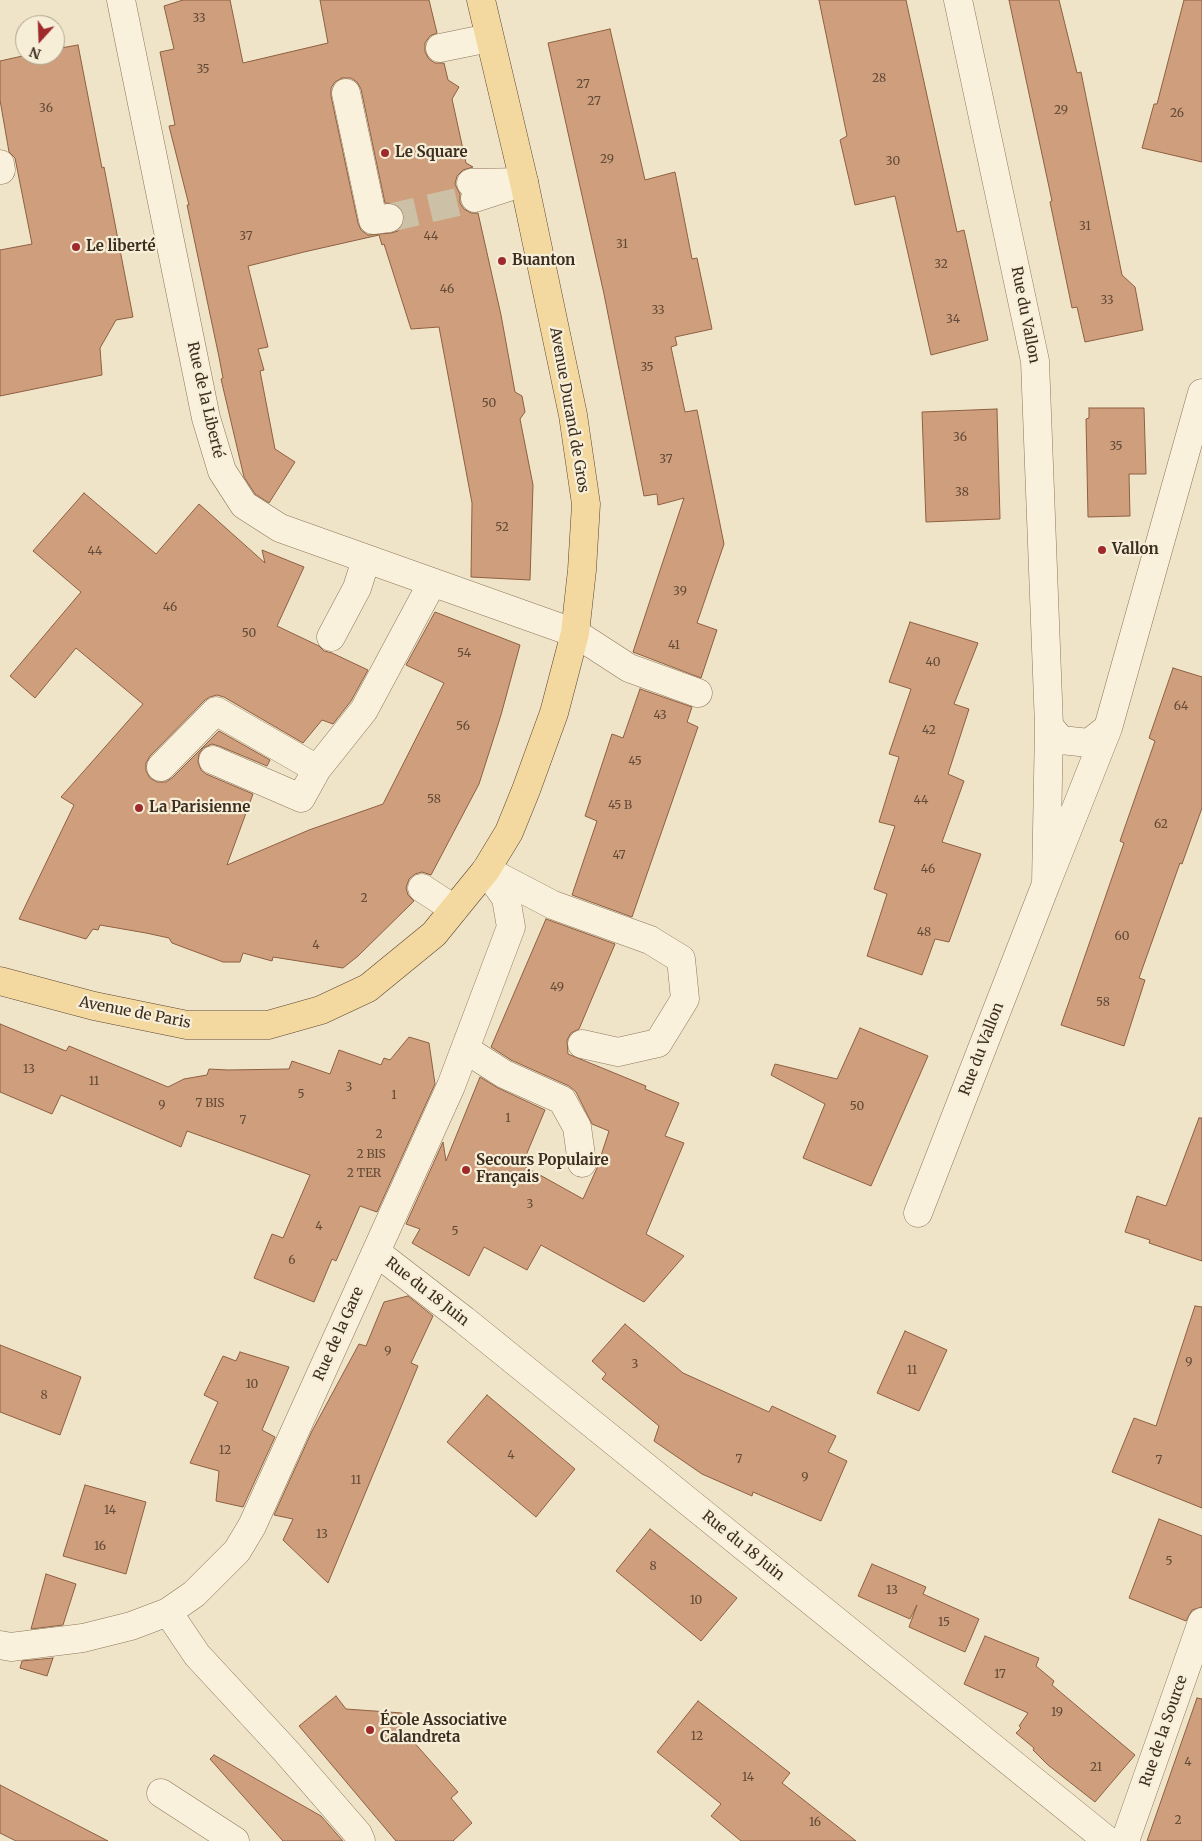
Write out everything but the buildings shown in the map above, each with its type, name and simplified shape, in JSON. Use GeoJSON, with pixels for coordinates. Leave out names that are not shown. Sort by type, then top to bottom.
{"type":"FeatureCollection","features":[{"type":"Feature","properties":{"kind":"main road","name":"Avenue Durand de Gros"},"geometry":{"type":"LineString","coordinates":[[481,0],[524,182],[573,415],[586,504],[582,570],[575,633],[554,713],[509,832],[486,870]]}},
{"type":"Feature","properties":{"kind":"main road","name":"Avenue de Paris"},"geometry":{"type":"LineString","coordinates":[[0,981],[94,1006],[187,1025],[268,1025],[321,1010],[368,988],[434,934],[486,870]]}},
{"type":"Feature","properties":{"kind":"street","name":"Rue de la Liberté"},"geometry":{"type":"LineString","coordinates":[[122,0],[206,418],[222,471],[244,505],[280,528],[575,633],[629,668],[698,693]]}},
{"type":"Feature","properties":{"kind":"street","name":"Rue du Vallon"},"geometry":{"type":"LineString","coordinates":[[958,0],[1035,361],[1049,726],[1046,884]]}},
{"type":"Feature","properties":{"kind":"street"},"geometry":{"type":"LineString","coordinates":[[440,48],[490,38]]}},
{"type":"Feature","properties":{"kind":"street"},"geometry":{"type":"LineString","coordinates":[[346,93],[373,220],[389,218]]}},
{"type":"Feature","properties":{"kind":"street"},"geometry":{"type":"LineString","coordinates":[[473,190],[524,182]]}},
{"type":"Feature","properties":{"kind":"street","name":"Rue du Vallon"},"geometry":{"type":"LineString","coordinates":[[918,1213],[1108,728],[1202,393]]}},
{"type":"Feature","properties":{"kind":"street"},"geometry":{"type":"LineString","coordinates":[[331,637],[357,588],[366,560]]}},
{"type":"Feature","properties":{"kind":"street"},"geometry":{"type":"LineString","coordinates":[[213,760],[301,798],[312,777],[364,710],[432,583]]}},
{"type":"Feature","properties":{"kind":"street"},"geometry":{"type":"LineString","coordinates":[[161,767],[216,711],[312,777]]}},
{"type":"Feature","properties":{"kind":"street"},"geometry":{"type":"LineString","coordinates":[[1049,726],[1061,740],[1089,743],[1108,728]]}},
{"type":"Feature","properties":{"kind":"street"},"geometry":{"type":"LineString","coordinates":[[221,735],[312,777]]}},
{"type":"Feature","properties":{"kind":"street"},"geometry":{"type":"LineString","coordinates":[[486,870],[553,905],[650,940],[681,960],[685,999],[658,1043],[618,1052],[582,1044]]}},
{"type":"Feature","properties":{"kind":"street","name":"Rue de la Gare"},"geometry":{"type":"LineString","coordinates":[[0,1645],[11,1647],[83,1638],[131,1626],[168,1612],[194,1594],[237,1552],[252,1526],[451,1086],[511,927],[506,898],[486,870]]}},
{"type":"Feature","properties":{"kind":"street"},"geometry":{"type":"LineString","coordinates":[[422,888],[454,909]]}},
{"type":"Feature","properties":{"kind":"street"},"geometry":{"type":"LineString","coordinates":[[465,1049],[504,1074],[562,1100],[577,1127],[582,1163]]}},
{"type":"Feature","properties":{"kind":"street","name":"Rue du 18 Juin"},"geometry":{"type":"LineString","coordinates":[[376,1252],[471,1326],[1108,1841]]}},
{"type":"Feature","properties":{"kind":"street"},"geometry":{"type":"LineString","coordinates":[[168,1612],[197,1655],[285,1750],[358,1834],[361,1841]]}},
{"type":"Feature","properties":{"kind":"street","name":"Rue de la Source"},"geometry":{"type":"LineString","coordinates":[[1125,1841],[1202,1622]]}},
{"type":"Feature","properties":{"kind":"street"},"geometry":{"type":"LineString","coordinates":[[161,1792],[235,1841]]}},
{"type":"Feature","properties":{"kind":"tunnel"},"geometry":{"type":"LineString","coordinates":[[389,218],[475,198]]}},
{"type":"Feature","properties":{"kind":"place","name":"Le Square"},"geometry":{"type":"Point","coordinates":[385,153]}},
{"type":"Feature","properties":{"kind":"place","name":"Le liberté"},"geometry":{"type":"Point","coordinates":[76,247]}},
{"type":"Feature","properties":{"kind":"place","name":"Buanton"},"geometry":{"type":"Point","coordinates":[502,261]}},
{"type":"Feature","properties":{"kind":"place","name":"Vallon"},"geometry":{"type":"Point","coordinates":[1102,550]}},
{"type":"Feature","properties":{"kind":"place","name":"La Parisienne"},"geometry":{"type":"Point","coordinates":[139,808]}},
{"type":"Feature","properties":{"kind":"place","name":"Secours Populaire Français"},"geometry":{"type":"Point","coordinates":[466,1170]}},
{"type":"Feature","properties":{"kind":"place","name":"École Associative Calandreta"},"geometry":{"type":"Point","coordinates":[370,1730]}}]}
